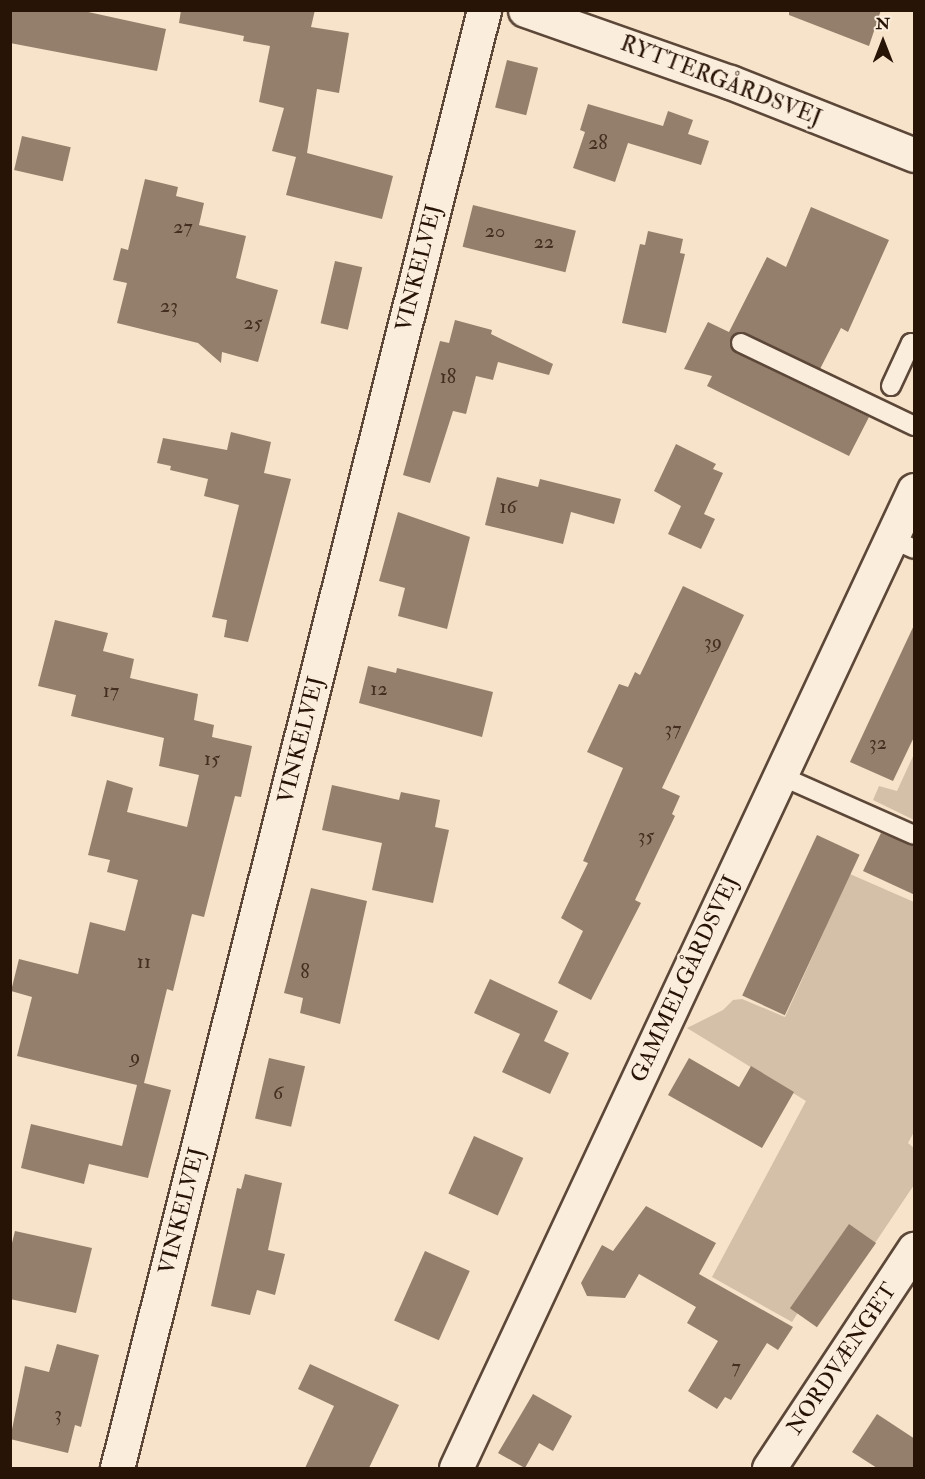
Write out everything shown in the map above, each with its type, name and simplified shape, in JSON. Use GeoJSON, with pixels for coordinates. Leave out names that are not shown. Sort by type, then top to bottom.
{"type":"FeatureCollection","features":[{"type":"Feature","properties":{"kind":"street","name":"VINKELVEJ"},"geometry":{"type":"LineString","coordinates":[[117,1468],[483,10]]}},
{"type":"Feature","properties":{"kind":"street","name":"RYTTERGÅRDSVEJ"},"geometry":{"type":"LineString","coordinates":[[525,10],[730,82],[915,155]]}},
{"type":"Feature","properties":{"kind":"street","name":"GAMMELGÅRDSVEJ"},"geometry":{"type":"LineString","coordinates":[[456,1468],[780,776],[903,544],[915,490]]}},
{"type":"Feature","properties":{"kind":"street","name":"NORDVÆNGET"},"geometry":{"type":"LineString","coordinates":[[769,1468],[915,1249]]}},
{"type":"Feature","properties":{"kind":"lane"},"geometry":{"type":"LineString","coordinates":[[741,343],[915,426]]}},
{"type":"Feature","properties":{"kind":"lane"},"geometry":{"type":"LineString","coordinates":[[891,386],[911,343],[915,345]]}},
{"type":"Feature","properties":{"kind":"lane"},"geometry":{"type":"LineString","coordinates":[[780,776],[915,835]]}},
{"type":"Feature","properties":{"kind":"shaded area"},"geometry":{"type":"Polygon","coordinates":[[[914,754],[914,820],[873,800],[879,786],[897,791],[914,754]]]}},
{"type":"Feature","properties":{"kind":"shaded area"},"geometry":{"type":"Polygon","coordinates":[[[850,874],[914,902],[914,1132],[908,1143],[914,1148],[914,1185],[875,1243],[853,1227],[792,1322],[712,1277],[806,1101],[687,1028],[723,1010],[733,1000],[742,999],[785,1017],[850,874]]]}},
{"type":"Feature","properties":{"kind":"building"},"geometry":{"type":"Polygon","coordinates":[[[10,10],[79,10],[166,29],[157,71],[10,43],[10,10]]]}},
{"type":"Feature","properties":{"kind":"building"},"geometry":{"type":"Polygon","coordinates":[[[181,10],[315,10],[311,27],[349,33],[339,93],[317,89],[307,153],[393,176],[382,219],[286,195],[296,157],[272,151],[284,108],[259,102],[270,46],[243,41],[244,36],[179,23],[181,10]]]}},
{"type":"Feature","properties":{"kind":"building"},"geometry":{"type":"Polygon","coordinates":[[[789,10],[881,10],[869,46],[789,15],[789,10]]]}},
{"type":"Feature","properties":{"kind":"building"},"geometry":{"type":"Polygon","coordinates":[[[507,60],[538,68],[526,115],[495,108],[507,60]]]}},
{"type":"Feature","properties":{"kind":"building"},"geometry":{"type":"Polygon","coordinates":[[[588,104],[663,126],[668,111],[693,120],[688,134],[709,141],[701,165],[628,143],[615,182],[573,168],[585,132],[580,130],[588,104]]]}},
{"type":"Feature","properties":{"kind":"building"},"geometry":{"type":"Polygon","coordinates":[[[22,136],[71,147],[63,181],[14,170],[22,136]]]}},
{"type":"Feature","properties":{"kind":"building"},"geometry":{"type":"Polygon","coordinates":[[[145,179],[178,187],[176,196],[204,203],[199,225],[246,236],[236,278],[278,290],[258,362],[222,352],[221,363],[198,343],[117,323],[127,283],[113,280],[121,248],[128,250],[145,179]]]}},
{"type":"Feature","properties":{"kind":"building"},"geometry":{"type":"Polygon","coordinates":[[[473,205],[576,231],[565,272],[463,247],[473,205]]]}},
{"type":"Feature","properties":{"kind":"building"},"geometry":{"type":"Polygon","coordinates":[[[811,207],[889,240],[848,332],[841,328],[820,369],[745,333],[734,334],[730,344],[736,353],[869,417],[849,456],[707,386],[712,376],[684,369],[708,322],[729,332],[767,257],[786,267],[811,207]]]}},
{"type":"Feature","properties":{"kind":"building"},"geometry":{"type":"Polygon","coordinates":[[[648,231],[683,239],[680,253],[685,254],[666,333],[622,323],[640,244],[645,245],[648,231]]]}},
{"type":"Feature","properties":{"kind":"building"},"geometry":{"type":"Polygon","coordinates":[[[335,261],[362,267],[348,330],[321,323],[335,261]]]}},
{"type":"Feature","properties":{"kind":"building"},"geometry":{"type":"Polygon","coordinates":[[[455,320],[492,330],[491,334],[553,364],[549,375],[498,362],[493,380],[476,376],[466,414],[453,411],[430,483],[403,475],[440,341],[449,343],[455,320]]]}},
{"type":"Feature","properties":{"kind":"building"},"geometry":{"type":"Polygon","coordinates":[[[231,432],[271,442],[264,473],[291,479],[248,642],[224,637],[227,620],[212,617],[239,505],[204,496],[208,479],[170,470],[171,466],[157,463],[163,438],[227,450],[231,432]]]}},
{"type":"Feature","properties":{"kind":"building"},"geometry":{"type":"Polygon","coordinates":[[[676,444],[716,464],[713,469],[723,473],[704,514],[715,519],[701,549],[668,534],[681,506],[654,491],[676,444]]]}},
{"type":"Feature","properties":{"kind":"building"},"geometry":{"type":"Polygon","coordinates":[[[497,477],[538,487],[540,479],[621,499],[614,524],[571,512],[563,544],[485,525],[497,477]]]}},
{"type":"Feature","properties":{"kind":"building"},"geometry":{"type":"Polygon","coordinates":[[[398,512],[470,537],[447,629],[398,616],[405,588],[379,581],[398,512]]]}},
{"type":"Feature","properties":{"kind":"building"},"geometry":{"type":"Polygon","coordinates":[[[683,586],[744,615],[662,788],[680,796],[672,814],[675,816],[635,900],[641,903],[591,1000],[558,983],[583,931],[561,918],[588,863],[583,861],[623,768],[587,752],[619,684],[628,687],[635,672],[640,675],[683,586]]]}},
{"type":"Feature","properties":{"kind":"building"},"geometry":{"type":"Polygon","coordinates":[[[55,620],[108,633],[103,651],[134,659],[130,678],[198,694],[194,720],[214,725],[212,737],[252,746],[241,797],[235,796],[204,917],[192,914],[173,991],[167,989],[144,1083],[171,1090],[148,1178],[89,1164],[84,1184],[21,1168],[31,1124],[122,1146],[137,1085],[17,1056],[32,997],[11,991],[19,959],[78,974],[90,922],[125,931],[138,880],[107,872],[110,860],[88,855],[107,780],[133,788],[127,812],[187,827],[199,775],[159,766],[164,738],[71,716],[76,695],[38,686],[55,620]]]}},
{"type":"Feature","properties":{"kind":"building"},"geometry":{"type":"Polygon","coordinates":[[[915,623],[915,735],[893,781],[850,762],[915,623]]]}},
{"type":"Feature","properties":{"kind":"building"},"geometry":{"type":"Polygon","coordinates":[[[368,666],[396,673],[397,668],[493,692],[482,737],[359,703],[368,666]]]}},
{"type":"Feature","properties":{"kind":"building"},"geometry":{"type":"Polygon","coordinates":[[[332,785],[399,800],[401,792],[440,800],[435,827],[449,830],[433,903],[372,890],[382,843],[322,830],[332,785]]]}},
{"type":"Feature","properties":{"kind":"building"},"geometry":{"type":"Polygon","coordinates":[[[881,833],[915,846],[915,895],[863,871],[881,833]]]}},
{"type":"Feature","properties":{"kind":"building"},"geometry":{"type":"Polygon","coordinates":[[[817,835],[860,855],[785,1015],[742,995],[817,835]]]}},
{"type":"Feature","properties":{"kind":"building"},"geometry":{"type":"Polygon","coordinates":[[[311,888],[367,901],[340,1024],[300,1013],[303,998],[284,993],[311,888]]]}},
{"type":"Feature","properties":{"kind":"building"},"geometry":{"type":"Polygon","coordinates":[[[490,979],[558,1011],[544,1041],[569,1053],[550,1094],[502,1072],[520,1034],[474,1013],[490,979]]]}},
{"type":"Feature","properties":{"kind":"building"},"geometry":{"type":"Polygon","coordinates":[[[269,1058],[305,1066],[291,1127],[255,1118],[269,1058]]]}},
{"type":"Feature","properties":{"kind":"building"},"geometry":{"type":"Polygon","coordinates":[[[689,1058],[739,1087],[751,1066],[794,1092],[762,1148],[668,1095],[689,1058]]]}},
{"type":"Feature","properties":{"kind":"building"},"geometry":{"type":"Polygon","coordinates":[[[474,1136],[523,1158],[498,1216],[448,1194],[474,1136]]]}},
{"type":"Feature","properties":{"kind":"building"},"geometry":{"type":"Polygon","coordinates":[[[245,1174],[282,1183],[268,1250],[285,1254],[275,1295],[257,1290],[250,1315],[211,1306],[237,1188],[241,1189],[245,1174]]]}},
{"type":"Feature","properties":{"kind":"building"},"geometry":{"type":"Polygon","coordinates":[[[646,1206],[716,1243],[699,1274],[793,1327],[778,1350],[767,1343],[731,1400],[725,1397],[717,1409],[688,1391],[718,1341],[687,1323],[696,1307],[639,1274],[625,1298],[587,1296],[581,1283],[602,1245],[613,1251],[646,1206]]]}},
{"type":"Feature","properties":{"kind":"building"},"geometry":{"type":"Polygon","coordinates":[[[849,1224],[876,1243],[817,1327],[790,1308],[849,1224]]]}},
{"type":"Feature","properties":{"kind":"building"},"geometry":{"type":"Polygon","coordinates":[[[15,1231],[92,1248],[76,1313],[10,1299],[10,1251],[15,1231]]]}},
{"type":"Feature","properties":{"kind":"building"},"geometry":{"type":"Polygon","coordinates":[[[425,1251],[470,1271],[439,1340],[394,1320],[425,1251]]]}},
{"type":"Feature","properties":{"kind":"building"},"geometry":{"type":"Polygon","coordinates":[[[57,1344],[99,1355],[81,1427],[75,1425],[68,1453],[10,1439],[25,1366],[49,1372],[57,1344]]]}},
{"type":"Feature","properties":{"kind":"building"},"geometry":{"type":"Polygon","coordinates":[[[310,1364],[399,1405],[369,1468],[305,1468],[334,1406],[298,1389],[310,1364]]]}},
{"type":"Feature","properties":{"kind":"building"},"geometry":{"type":"Polygon","coordinates":[[[533,1394],[572,1416],[553,1451],[539,1443],[525,1468],[498,1453],[533,1394]]]}},
{"type":"Feature","properties":{"kind":"building"},"geometry":{"type":"Polygon","coordinates":[[[877,1414],[915,1439],[915,1468],[877,1468],[852,1452],[877,1414]]]}}]}
